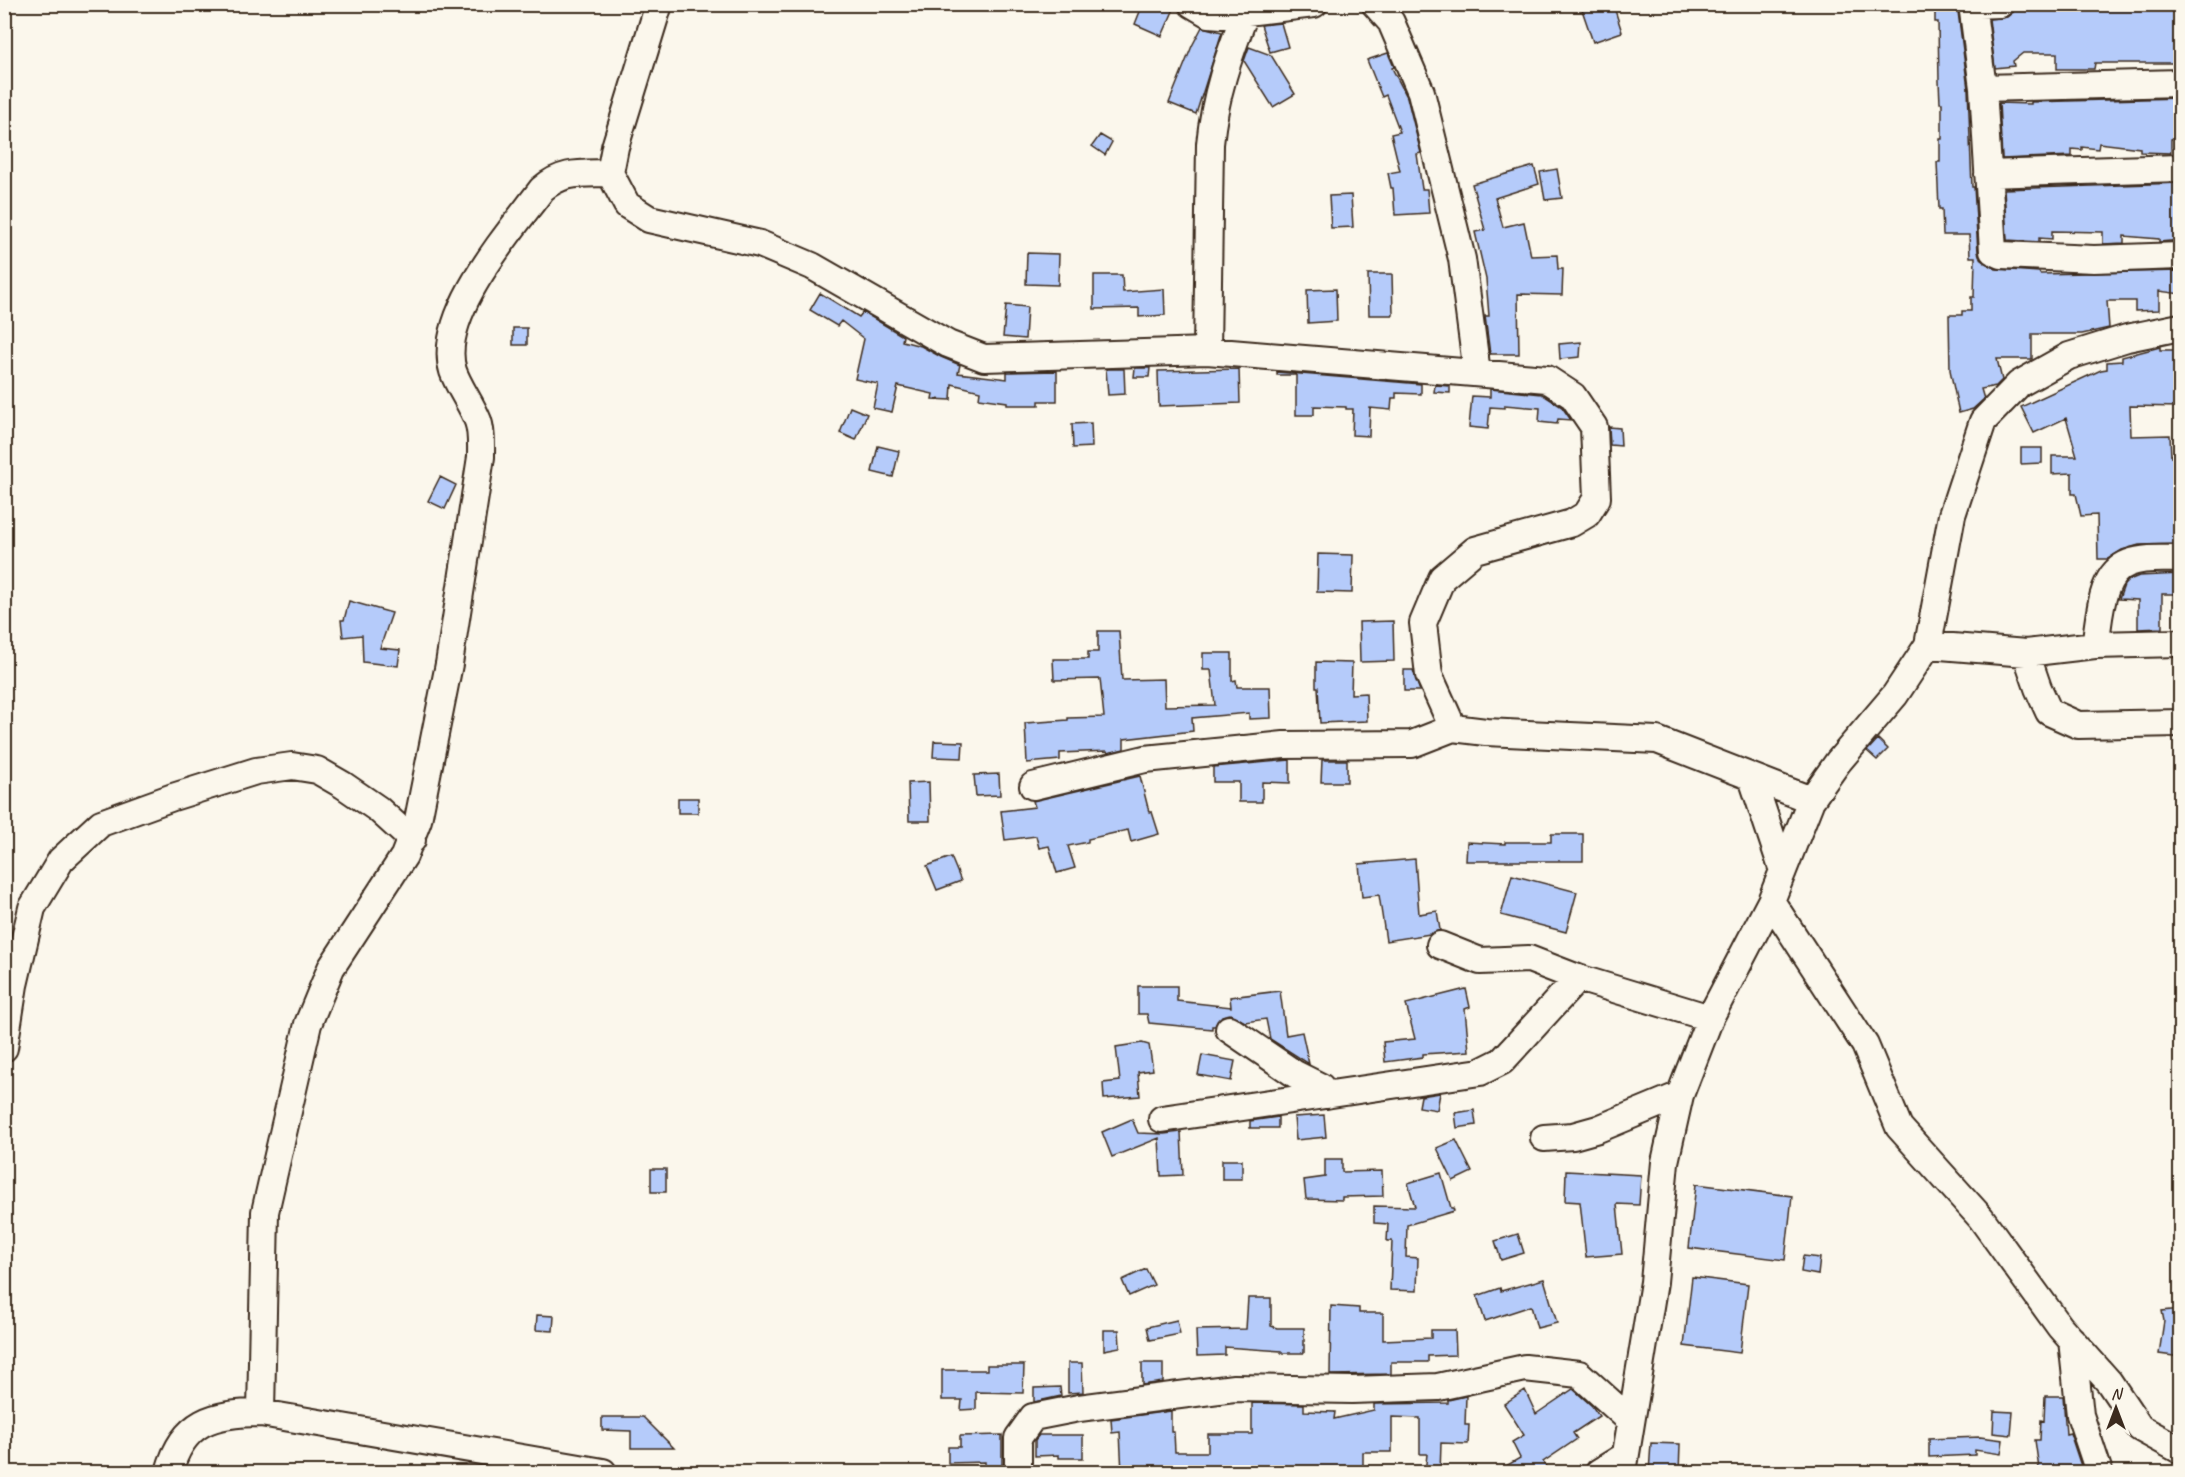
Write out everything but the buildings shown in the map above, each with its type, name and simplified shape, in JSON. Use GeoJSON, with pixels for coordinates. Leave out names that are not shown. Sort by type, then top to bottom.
{"type":"FeatureCollection","features":[{"type":"Feature","properties":{"kind":"street"},"geometry":{"type":"LineString","coordinates":[[659,4],[615,147],[610,173],[627,205],[649,219],[760,244],[812,266],[948,344],[984,358],[1207,351],[1547,380],[1573,396],[1594,427],[1597,498],[1587,514],[1572,524],[1474,550],[1442,578],[1423,622],[1429,675],[1453,728]]}},
{"type":"Feature","properties":{"kind":"street"},"geometry":{"type":"LineString","coordinates":[[1192,4],[1209,14],[1222,15],[1314,4]]}},
{"type":"Feature","properties":{"kind":"street"},"geometry":{"type":"LineString","coordinates":[[1375,4],[1390,22],[1421,92],[1462,259],[1478,373]]}},
{"type":"Feature","properties":{"kind":"street"},"geometry":{"type":"LineString","coordinates":[[2000,4],[1972,5],[1983,88],[1993,251],[2002,255],[2094,259],[2181,256]]}},
{"type":"Feature","properties":{"kind":"street"},"geometry":{"type":"LineString","coordinates":[[1207,351],[1210,144],[1213,112],[1225,66],[1246,11]]}},
{"type":"Feature","properties":{"kind":"street"},"geometry":{"type":"LineString","coordinates":[[1983,88],[2181,83]]}},
{"type":"Feature","properties":{"kind":"street"},"geometry":{"type":"LineString","coordinates":[[1988,174],[2181,168]]}},
{"type":"Feature","properties":{"kind":"street"},"geometry":{"type":"LineString","coordinates":[[261,1413],[265,1212],[308,1024],[331,968],[412,840],[449,664],[482,457],[478,421],[453,369],[451,352],[455,328],[474,281],[542,189],[554,178],[564,175],[610,173]]}},
{"type":"Feature","properties":{"kind":"street"},"geometry":{"type":"LineString","coordinates":[[1599,1473],[1624,1464],[1654,1282],[1665,1162],[1680,1095],[1710,1018],[1771,901],[1811,800],[1838,762],[1895,695],[1928,645],[1952,515],[1983,422],[2019,384],[2069,356],[2127,338],[2181,327]]}},
{"type":"Feature","properties":{"kind":"street"},"geometry":{"type":"LineString","coordinates":[[2095,645],[2107,583],[2114,575],[2127,563],[2181,559]]}},
{"type":"Feature","properties":{"kind":"street"},"geometry":{"type":"LineString","coordinates":[[1928,645],[2026,653],[2095,645],[2181,643]]}},
{"type":"Feature","properties":{"kind":"street"},"geometry":{"type":"LineString","coordinates":[[2026,653],[2049,712],[2078,725],[2181,723]]}},
{"type":"Feature","properties":{"kind":"street"},"geometry":{"type":"LineString","coordinates":[[1033,786],[1145,759],[1284,745],[1412,744],[1453,728],[1486,732],[1657,740],[1811,800]]}},
{"type":"Feature","properties":{"kind":"street"},"geometry":{"type":"LineString","coordinates":[[4,1048],[14,985],[32,908],[61,860],[101,823],[172,797],[256,771],[292,766],[317,770],[343,785],[378,809],[412,840]]}},
{"type":"Feature","properties":{"kind":"street"},"geometry":{"type":"LineString","coordinates":[[1752,778],[1783,871]]}},
{"type":"Feature","properties":{"kind":"street"},"geometry":{"type":"LineString","coordinates":[[1771,901],[1865,1045],[1899,1127],[1981,1218],[2072,1340],[2109,1382],[2140,1428],[2181,1450]]}},
{"type":"Feature","properties":{"kind":"street"},"geometry":{"type":"LineString","coordinates":[[1440,945],[1480,961],[1529,959],[1578,978],[1710,1018]]}},
{"type":"Feature","properties":{"kind":"street"},"geometry":{"type":"LineString","coordinates":[[1162,1119],[1480,1072],[1502,1061],[1578,978]]}},
{"type":"Feature","properties":{"kind":"street"},"geometry":{"type":"LineString","coordinates":[[1229,1029],[1294,1074],[1321,1087],[1327,1095]]}},
{"type":"Feature","properties":{"kind":"street"},"geometry":{"type":"LineString","coordinates":[[1544,1138],[1573,1136],[1680,1095]]}},
{"type":"Feature","properties":{"kind":"street"},"geometry":{"type":"LineString","coordinates":[[2072,1340],[2080,1415],[2099,1473]]}},
{"type":"Feature","properties":{"kind":"street"},"geometry":{"type":"LineString","coordinates":[[1018,1473],[1018,1438],[1033,1417],[1079,1408],[1234,1388],[1352,1390],[1438,1387],[1525,1368],[1579,1374],[1631,1421]]}},
{"type":"Feature","properties":{"kind":"street"},"geometry":{"type":"LineString","coordinates":[[169,1473],[183,1441],[194,1429],[211,1419],[230,1413],[261,1413],[603,1473]]}}]}
